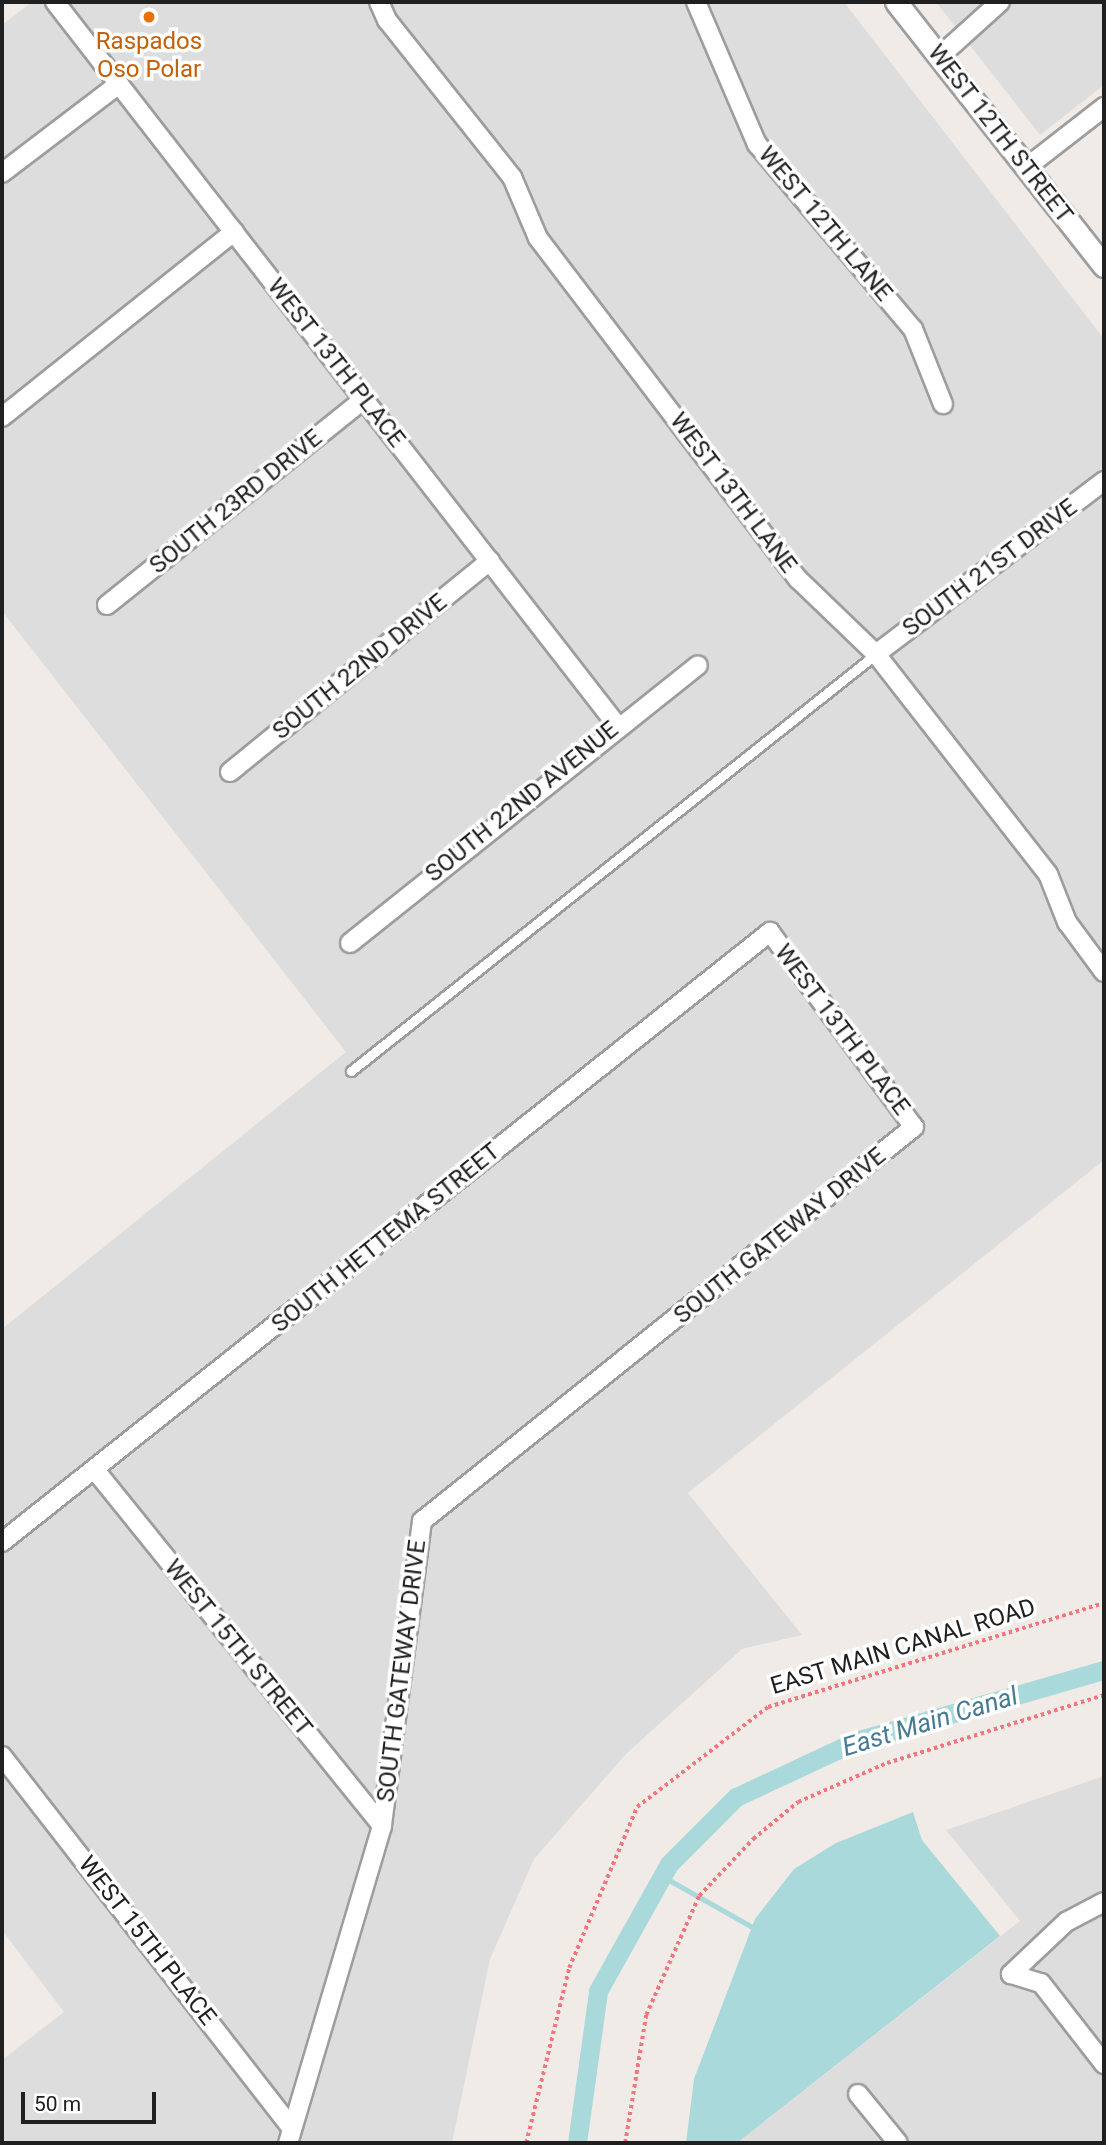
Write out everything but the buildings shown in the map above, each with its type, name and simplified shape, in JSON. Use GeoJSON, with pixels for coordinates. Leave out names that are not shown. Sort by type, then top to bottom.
{"type":"FeatureCollection","features":[{"type":"Feature","properties":{"kind":"street","name":"WEST 13TH PLACE"},"geometry":{"type":"LineString","coordinates":[[55,2],[616,724]]}},
{"type":"Feature","properties":{"kind":"street","name":"WEST 13TH LANE"},"geometry":{"type":"LineString","coordinates":[[379,2],[387,20],[512,177],[555,260],[798,579],[876,654],[1048,874],[1067,922],[1104,972]]}},
{"type":"Feature","properties":{"kind":"street","name":"WEST 12TH LANE"},"geometry":{"type":"LineString","coordinates":[[696,2],[757,144],[913,329],[943,404]]}},
{"type":"Feature","properties":{"kind":"street","name":"WEST 12TH STREET"},"geometry":{"type":"LineString","coordinates":[[896,2],[1104,266]]}},
{"type":"Feature","properties":{"kind":"street"},"geometry":{"type":"LineString","coordinates":[[939,57],[999,2]]}},
{"type":"Feature","properties":{"kind":"street"},"geometry":{"type":"LineString","coordinates":[[2,173],[118,84]]}},
{"type":"Feature","properties":{"kind":"street"},"geometry":{"type":"LineString","coordinates":[[1027,167],[1104,107]]}},
{"type":"Feature","properties":{"kind":"street"},"geometry":{"type":"LineString","coordinates":[[2,417],[234,232]]}},
{"type":"Feature","properties":{"kind":"street","name":"SOUTH 23RD DRIVE"},"geometry":{"type":"LineString","coordinates":[[107,605],[364,399]]}},
{"type":"Feature","properties":{"kind":"street","name":"SOUTH 21ST DRIVE"},"geometry":{"type":"LineString","coordinates":[[876,654],[1104,483]]}},
{"type":"Feature","properties":{"kind":"street","name":"SOUTH 22ND DRIVE"},"geometry":{"type":"LineString","coordinates":[[230,772],[490,561]]}},
{"type":"Feature","properties":{"kind":"street","name":"SOUTH 22ND AVENUE"},"geometry":{"type":"LineString","coordinates":[[350,943],[616,724],[698,665]]}},
{"type":"Feature","properties":{"kind":"street","name":"WEST 13TH PLACE"},"geometry":{"type":"LineString","coordinates":[[770,932],[914,1127]]}},
{"type":"Feature","properties":{"kind":"street","name":"SOUTH HETTEMA STREET"},"geometry":{"type":"LineString","coordinates":[[2,1542],[770,932]]}},
{"type":"Feature","properties":{"kind":"street","name":"SOUTH GATEWAY DRIVE"},"geometry":{"type":"LineString","coordinates":[[290,2135],[382,1826],[422,1521],[914,1127]]}},
{"type":"Feature","properties":{"kind":"street","name":"WEST 15TH STREET"},"geometry":{"type":"LineString","coordinates":[[95,1469],[382,1826]]}},
{"type":"Feature","properties":{"kind":"street","name":"WEST 15TH PLACE"},"geometry":{"type":"LineString","coordinates":[[2,1756],[290,2135]]}},
{"type":"Feature","properties":{"kind":"street"},"geometry":{"type":"LineString","coordinates":[[1104,1902],[1066,1922],[1011,1973],[1041,1983],[1104,2064]]}},
{"type":"Feature","properties":{"kind":"street"},"geometry":{"type":"LineString","coordinates":[[858,2094],[898,2143]]}},
{"type":"Feature","properties":{"kind":"lane"},"geometry":{"type":"LineString","coordinates":[[351,1071],[876,654]]}},
{"type":"Feature","properties":{"kind":"path","name":"EAST MAIN CANAL ROAD"},"geometry":{"type":"LineString","coordinates":[[526,2143],[569,1968],[637,1807],[768,1707],[1104,1603]]}},
{"type":"Feature","properties":{"kind":"path"},"geometry":{"type":"LineString","coordinates":[[625,2143],[646,2015],[699,1896],[753,1839],[798,1802],[887,1763],[1104,1695]]}},
{"type":"Feature","properties":{"kind":"shaded area"},"geometry":{"type":"Polygon","coordinates":[[[32,2],[844,2],[1104,339],[1104,1160],[688,1493],[802,1635],[742,1649],[626,1754],[534,1859],[490,1959],[452,2143],[2,2143],[2,2060],[64,2012],[2,1930],[2,1329],[346,1052],[2,611],[2,25],[32,2]]]}},
{"type":"Feature","properties":{"kind":"shaded area"},"geometry":{"type":"Polygon","coordinates":[[[936,2],[1104,2],[1104,85],[1040,135],[936,2]]]}},
{"type":"Feature","properties":{"kind":"shaded area"},"geometry":{"type":"Polygon","coordinates":[[[1104,1776],[1104,2143],[737,2143],[1020,1921],[946,1830],[1104,1776]]]}},
{"type":"Feature","properties":{"kind":"water"},"geometry":{"type":"Polygon","coordinates":[[[913,1812],[922,1840],[1000,1936],[737,2143],[686,2143],[694,2079],[755,1919],[794,1869],[836,1843],[913,1812]]]}},
{"type":"Feature","properties":{"kind":"waterway","name":"East Main Canal"},"geometry":{"type":"LineString","coordinates":[[577,2143],[598,1991],[669,1864],[736,1797],[856,1741],[1104,1670]]}},
{"type":"Feature","properties":{"kind":"waterway"},"geometry":{"type":"LineString","coordinates":[[662,1876],[752,1927]]}},
{"type":"Feature","properties":{"kind":"place","name":"Raspados Oso Polar"},"geometry":{"type":"Point","coordinates":[149,17]}}]}
